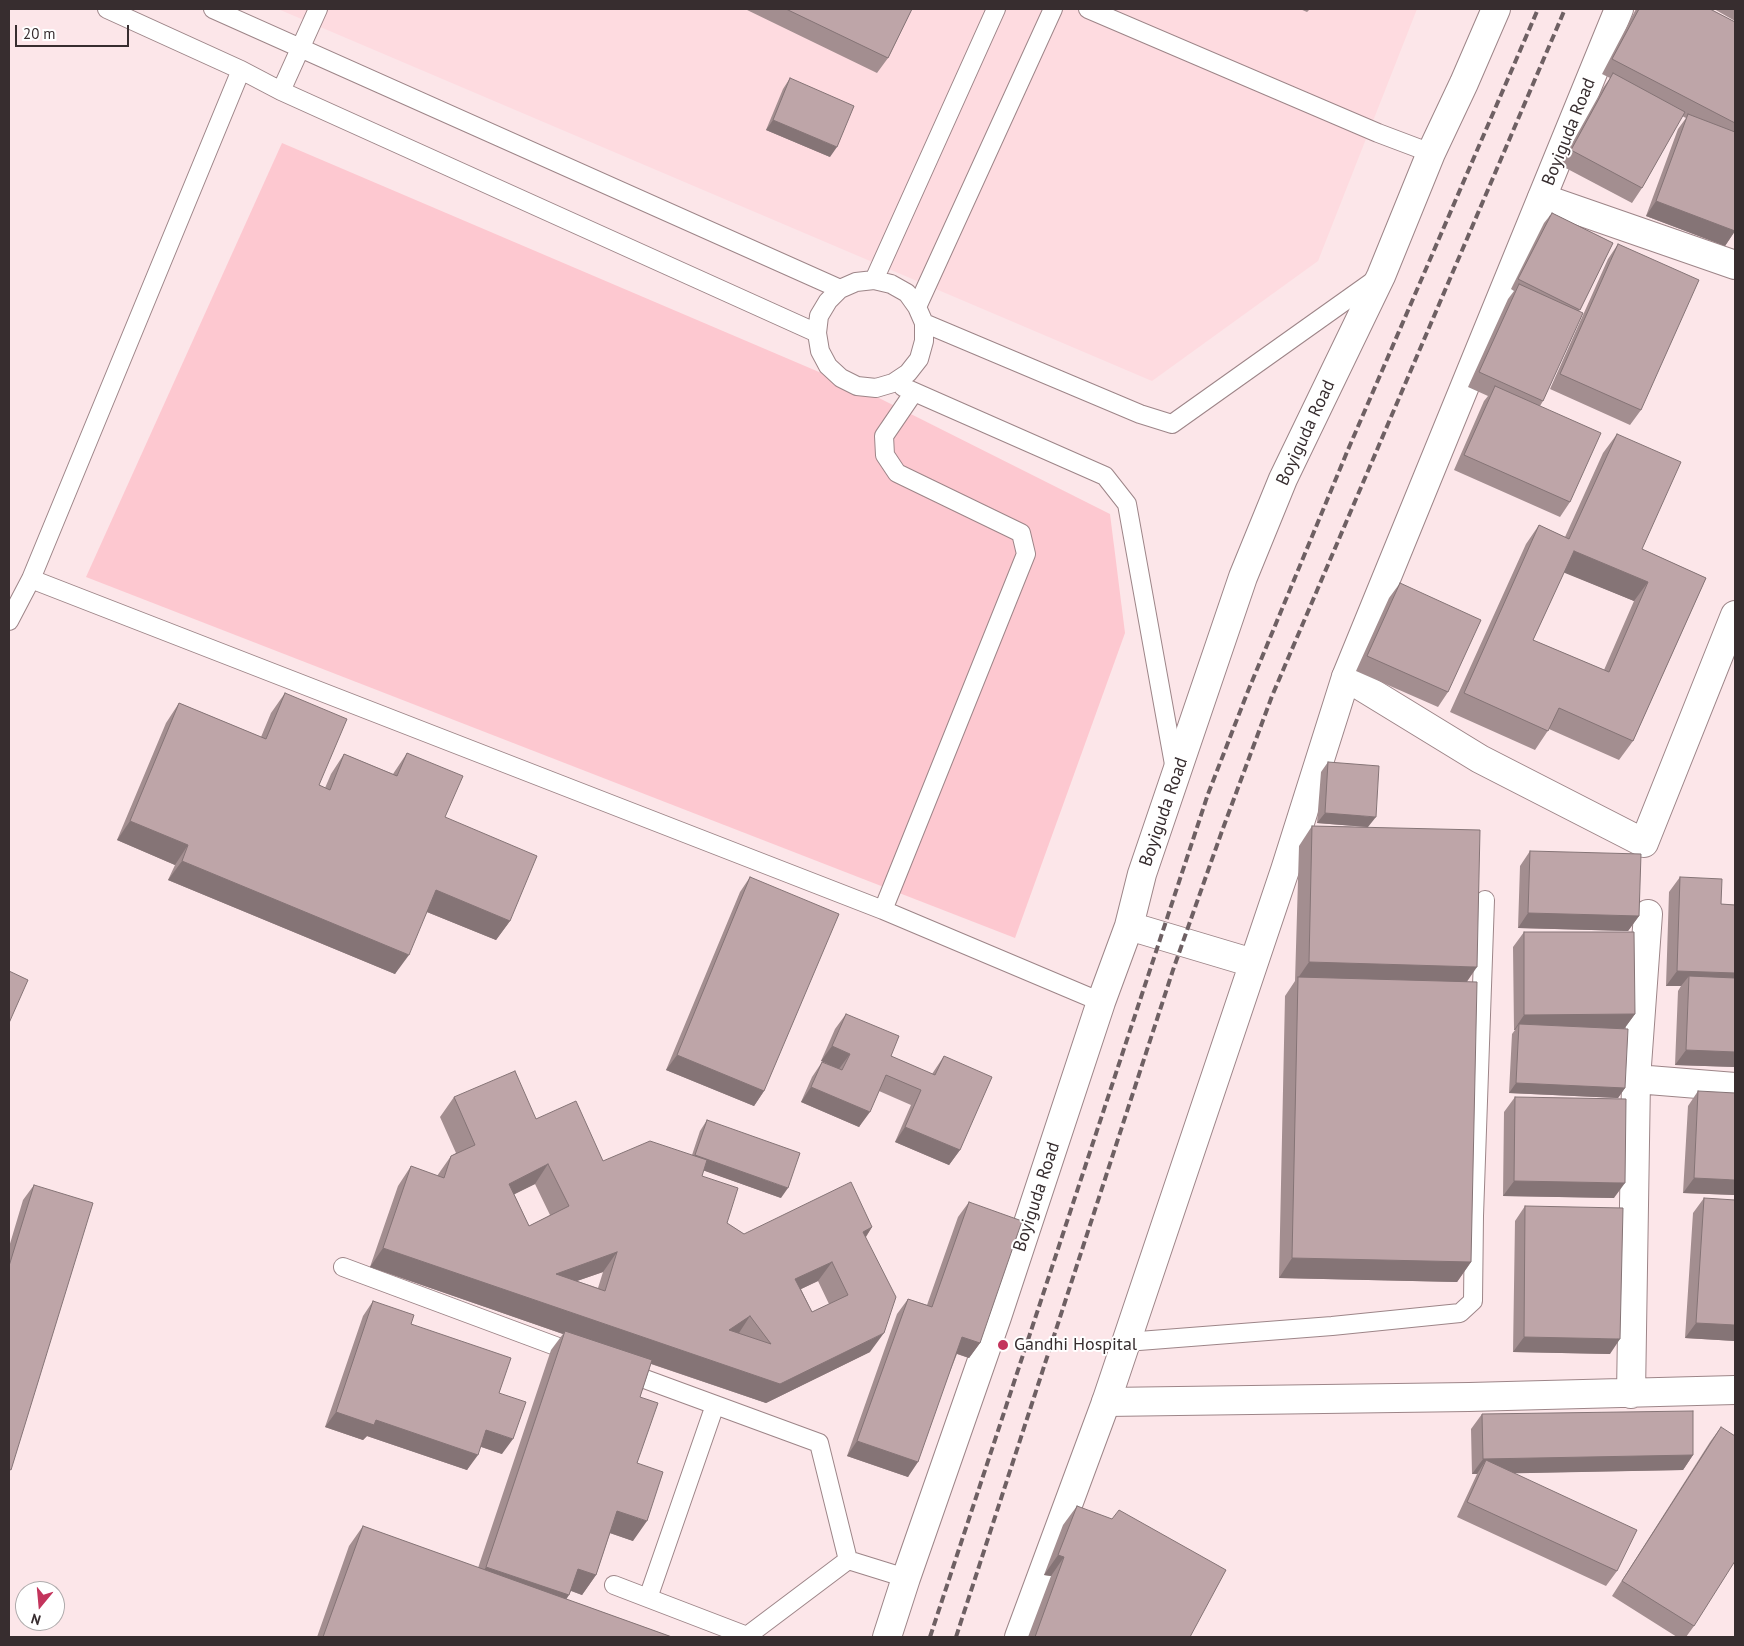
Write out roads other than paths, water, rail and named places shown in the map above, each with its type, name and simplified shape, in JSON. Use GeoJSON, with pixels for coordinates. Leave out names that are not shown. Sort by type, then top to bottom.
{"type":"FeatureCollection","features":[{"type":"Feature","properties":{"kind":"main road","name":"Boyiguda Road"},"geometry":{"type":"LineString","coordinates":[[887,1637],[997,1317],[1101,1002],[1129,926],[1142,874],[1243,577],[1283,479],[1381,276],[1431,153],[1496,9]]}},
{"type":"Feature","properties":{"kind":"main road","name":"Boyiguda Road"},"geometry":{"type":"LineString","coordinates":[[1019,1637],[1106,1402],[1285,870],[1346,677],[1619,9]]}},
{"type":"Feature","properties":{"kind":"main road"},"geometry":{"type":"LineString","coordinates":[[1542,198],[1735,265]]}},
{"type":"Feature","properties":{"kind":"main road"},"geometry":{"type":"LineString","coordinates":[[1346,677],[1480,759],[1644,843],[1728,655],[1735,615]]}},
{"type":"Feature","properties":{"kind":"main road"},"geometry":{"type":"LineString","coordinates":[[1631,1394],[1636,1079],[1648,914]]}},
{"type":"Feature","properties":{"kind":"main road"},"geometry":{"type":"LineString","coordinates":[[1129,926],[1253,963]]}},
{"type":"Feature","properties":{"kind":"main road"},"geometry":{"type":"LineString","coordinates":[[1636,1079],[1735,1087]]}},
{"type":"Feature","properties":{"kind":"main road"},"geometry":{"type":"LineString","coordinates":[[1106,1402],[1631,1394],[1735,1390]]}},
{"type":"Feature","properties":{"kind":"lane"},"geometry":{"type":"LineString","coordinates":[[107,9],[241,70],[280,91],[817,334]]}},
{"type":"Feature","properties":{"kind":"lane"},"geometry":{"type":"LineString","coordinates":[[213,9],[840,289]]}},
{"type":"Feature","properties":{"kind":"lane"},"geometry":{"type":"LineString","coordinates":[[280,91],[318,9]]}},
{"type":"Feature","properties":{"kind":"lane"},"geometry":{"type":"LineString","coordinates":[[874,280],[996,9]]}},
{"type":"Feature","properties":{"kind":"lane"},"geometry":{"type":"LineString","coordinates":[[921,315],[1053,9]]}},
{"type":"Feature","properties":{"kind":"lane"},"geometry":{"type":"LineString","coordinates":[[1088,9],[1378,133],[1431,153]]}},
{"type":"Feature","properties":{"kind":"lane"},"geometry":{"type":"LineString","coordinates":[[9,621],[31,579],[241,70]]}},
{"type":"Feature","properties":{"kind":"lane"},"geometry":{"type":"LineString","coordinates":[[921,315],[1140,414],[1172,424],[1381,276]]}},
{"type":"Feature","properties":{"kind":"lane"},"geometry":{"type":"LineString","coordinates":[[874,280],[891,284],[906,293],[921,315],[924,341],[919,359],[908,373],[893,383],[876,388],[857,386],[841,378],[828,366],[820,351],[817,334],[820,316],[828,301],[840,289],[856,282],[874,280]]}},
{"type":"Feature","properties":{"kind":"lane"},"geometry":{"type":"LineString","coordinates":[[893,383],[1105,476],[1127,504],[1176,778]]}},
{"type":"Feature","properties":{"kind":"lane"},"geometry":{"type":"LineString","coordinates":[[883,910],[1026,554],[1021,533],[897,473],[885,455],[884,436],[914,392]]}},
{"type":"Feature","properties":{"kind":"lane"},"geometry":{"type":"LineString","coordinates":[[31,579],[883,910],[1101,1002]]}},
{"type":"Feature","properties":{"kind":"lane"},"geometry":{"type":"LineString","coordinates":[[1126,1342],[1332,1326],[1460,1313],[1473,1301],[1484,900]]}},
{"type":"Feature","properties":{"kind":"lane"},"geometry":{"type":"LineString","coordinates":[[342,1267],[819,1443],[848,1560]]}},
{"type":"Feature","properties":{"kind":"lane"},"geometry":{"type":"LineString","coordinates":[[648,1598],[715,1404]]}},
{"type":"Feature","properties":{"kind":"lane"},"geometry":{"type":"LineString","coordinates":[[848,1560],[906,1578]]}},
{"type":"Feature","properties":{"kind":"lane"},"geometry":{"type":"LineString","coordinates":[[614,1585],[747,1636],[848,1560]]}},
{"type":"Feature","properties":{"kind":"railway"},"geometry":{"type":"LineString","coordinates":[[930,1637],[1208,794],[1248,691],[1347,452],[1538,9]]}},
{"type":"Feature","properties":{"kind":"railway"},"geometry":{"type":"LineString","coordinates":[[956,1637],[1173,970],[1272,696],[1565,9]]}},
{"type":"Feature","properties":{"kind":"place","name":"Gandhi Hospital"},"geometry":{"type":"Point","coordinates":[1003,1345]}}]}
